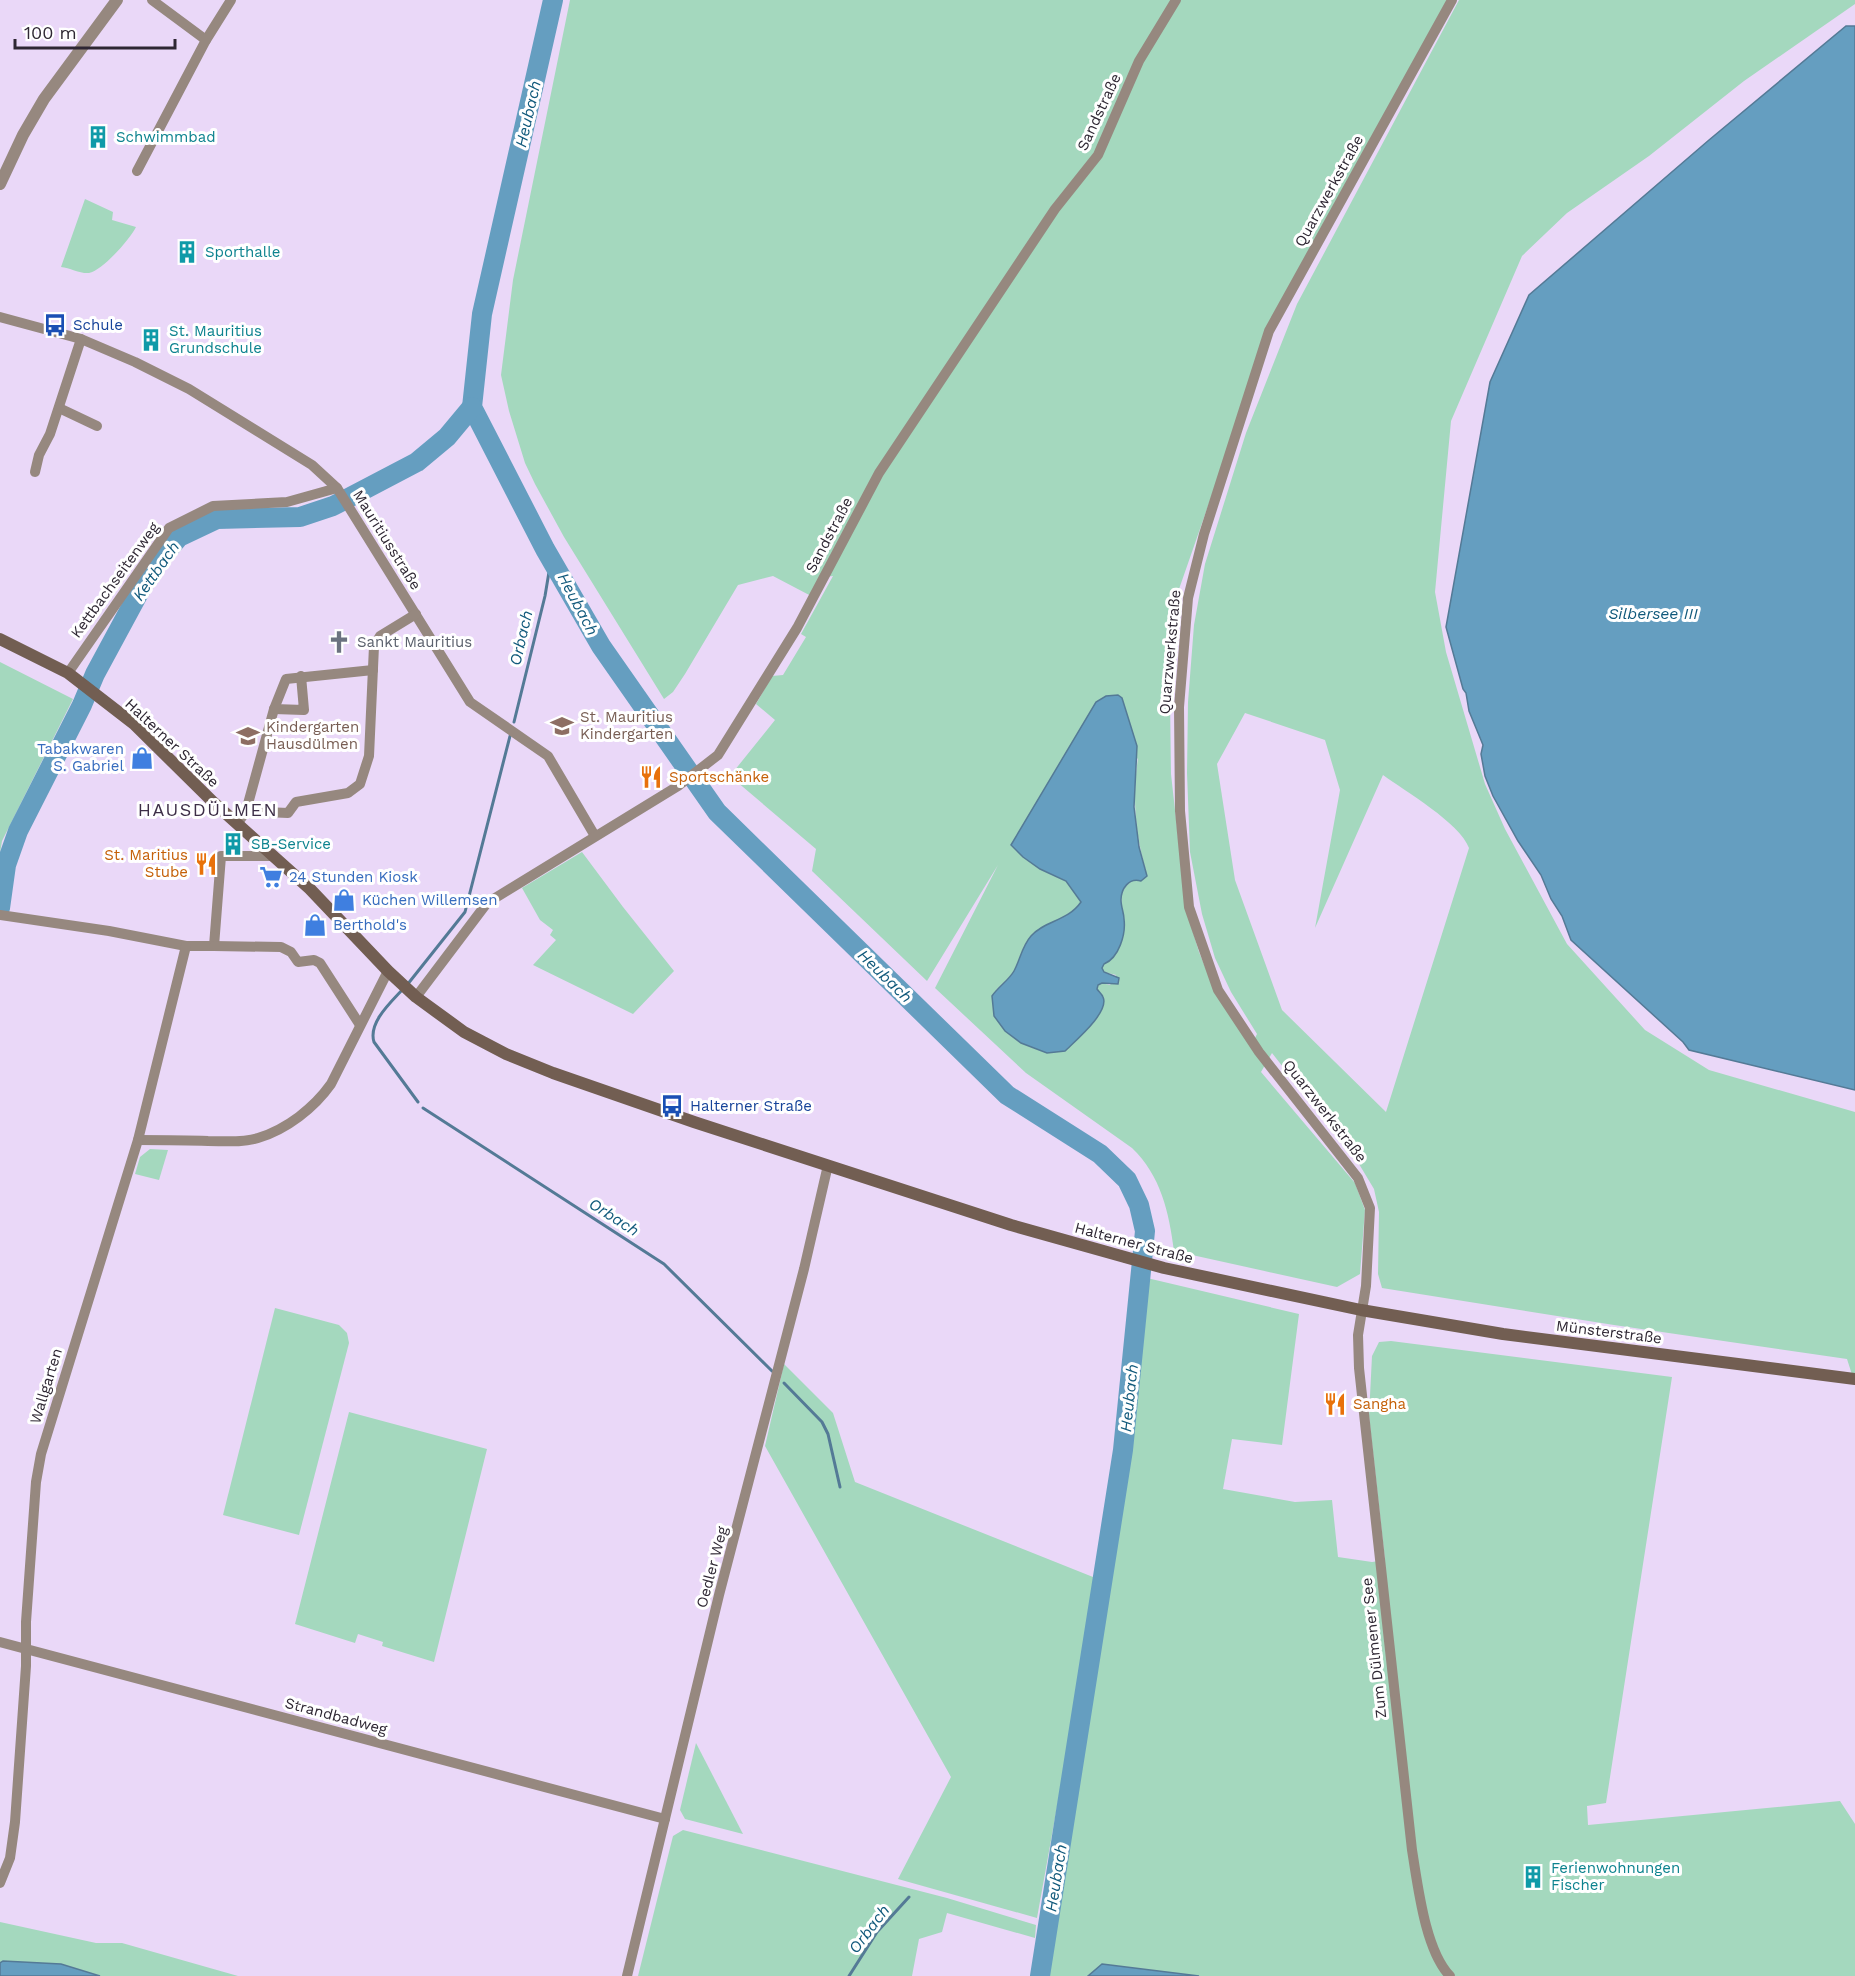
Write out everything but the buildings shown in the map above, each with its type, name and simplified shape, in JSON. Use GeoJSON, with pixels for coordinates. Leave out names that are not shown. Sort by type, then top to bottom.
{"type":"FeatureCollection","features":[{"type":"Feature","properties":{"kind":"main road","name":"Halterner Straße"},"geometry":{"type":"LineString","coordinates":[[0,639],[72,676],[144,733],[213,802],[310,889],[400,982],[464,1032],[506,1054],[552,1073],[1011,1225],[1164,1268],[1361,1310]]}},
{"type":"Feature","properties":{"kind":"main road","name":"Münsterstraße"},"geometry":{"type":"LineString","coordinates":[[1361,1310],[1503,1334],[1855,1378]]}},
{"type":"Feature","properties":{"kind":"street"},"geometry":{"type":"LineString","coordinates":[[0,184],[23,135],[44,99],[117,0]]}},
{"type":"Feature","properties":{"kind":"street"},"geometry":{"type":"LineString","coordinates":[[152,0],[206,40]]}},
{"type":"Feature","properties":{"kind":"street"},"geometry":{"type":"LineString","coordinates":[[136,171],[206,40],[231,0]]}},
{"type":"Feature","properties":{"kind":"street","name":"Sandstraße"},"geometry":{"type":"LineString","coordinates":[[414,994],[487,903],[678,786],[718,755],[797,627],[879,473],[1055,209],[1098,155],[1139,61],[1176,0]]}},
{"type":"Feature","properties":{"kind":"street","name":"Quarzwerkstraße"},"geometry":{"type":"LineString","coordinates":[[1361,1310],[1366,1286],[1370,1208],[1358,1178],[1259,1052],[1218,990],[1189,907],[1179,811],[1179,707],[1191,587],[1204,534],[1269,331],[1452,0]]}},
{"type":"Feature","properties":{"kind":"street","name":"Mauritiusstraße"},"geometry":{"type":"LineString","coordinates":[[0,317],[81,339],[135,362],[189,389],[312,465],[338,491],[470,702],[548,756],[595,836]]}},
{"type":"Feature","properties":{"kind":"street"},"geometry":{"type":"LineString","coordinates":[[35,472],[81,339]]}},
{"type":"Feature","properties":{"kind":"street"},"geometry":{"type":"LineString","coordinates":[[58,408],[98,426]]}},
{"type":"Feature","properties":{"kind":"street","name":"Kettbachseitenweg"},"geometry":{"type":"LineString","coordinates":[[72,676],[169,528],[213,507],[287,502],[338,491]]}},
{"type":"Feature","properties":{"kind":"street"},"geometry":{"type":"LineString","coordinates":[[246,811],[288,813],[296,802],[348,793],[360,784],[369,756],[374,646],[380,636],[416,614]]}},
{"type":"Feature","properties":{"kind":"street"},"geometry":{"type":"LineString","coordinates":[[238,823],[246,811],[274,710],[286,680],[301,676],[373,669]]}},
{"type":"Feature","properties":{"kind":"street"},"geometry":{"type":"LineString","coordinates":[[274,710],[304,710],[301,676]]}},
{"type":"Feature","properties":{"kind":"street"},"geometry":{"type":"LineString","coordinates":[[214,946],[221,856],[274,856]]}},
{"type":"Feature","properties":{"kind":"street"},"geometry":{"type":"LineString","coordinates":[[5,916],[109,931],[186,946],[281,947],[291,952],[298,962],[314,960],[320,963],[360,1025]]}},
{"type":"Feature","properties":{"kind":"street","name":"Wallgarten"},"geometry":{"type":"LineString","coordinates":[[0,1883],[10,1858],[15,1822],[26,1622],[36,1482],[41,1454],[138,1140],[186,946]]}},
{"type":"Feature","properties":{"kind":"street"},"geometry":{"type":"LineString","coordinates":[[138,1140],[238,1141],[258,1138],[282,1127],[319,1100],[331,1084],[388,971]]}},
{"type":"Feature","properties":{"kind":"street","name":"Oedler Weg"},"geometry":{"type":"LineString","coordinates":[[627,1976],[719,1595],[804,1269],[828,1165]]}},
{"type":"Feature","properties":{"kind":"street","name":"Zum Dülmener See"},"geometry":{"type":"LineString","coordinates":[[1361,1310],[1358,1344],[1364,1426],[1412,1850],[1423,1912],[1433,1947],[1440,1965],[1450,1976]]}},
{"type":"Feature","properties":{"kind":"street","name":"Strandbadweg"},"geometry":{"type":"LineString","coordinates":[[0,1642],[664,1820]]}},
{"type":"Feature","properties":{"kind":"green space"},"geometry":{"type":"Polygon","coordinates":[[[570,0],[1452,0],[1269,331],[1178,592],[1170,698],[1171,774],[1186,909],[1199,952],[1216,994],[1251,1046],[1257,1034],[1231,992],[1215,958],[1202,914],[1190,852],[1187,773],[1188,702],[1194,625],[1205,564],[1246,433],[1297,304],[1459,0],[1855,0],[1855,4],[1744,81],[1649,156],[1567,213],[1522,256],[1451,421],[1435,592],[1446,652],[1485,784],[1505,829],[1567,944],[1645,1030],[1709,1070],[1855,1112],[1855,1384],[1847,1359],[1382,1288],[1378,1274],[1379,1212],[1374,1189],[1359,1164],[1272,1053],[1261,1072],[1355,1183],[1365,1210],[1360,1274],[1337,1287],[1174,1251],[1162,1195],[1142,1159],[1132,1148],[1026,1073],[935,988],[998,865],[927,981],[812,871],[816,849],[730,776],[775,720],[756,704],[772,676],[783,675],[806,637],[801,634],[833,576],[824,577],[813,597],[773,576],[738,585],[685,674],[673,692],[664,699],[564,537],[525,463],[501,375],[513,280],[570,0]],[[1245,713],[1217,764],[1235,880],[1282,1010],[1386,1112],[1469,848],[1464,838],[1444,818],[1383,775],[1315,928],[1340,790],[1325,740],[1245,713]],[[1138,758],[1040,869],[1066,881],[1081,902],[1070,913],[1037,931],[1028,939],[1013,972],[996,990],[1103,996],[1097,989],[1098,985],[1102,983],[1110,985],[1116,975],[1104,972],[1102,968],[1122,908],[1122,894],[1127,885],[1146,871],[1139,843],[1136,815],[1135,787],[1138,758]]]}},
{"type":"Feature","properties":{"kind":"green space"},"geometry":{"type":"Polygon","coordinates":[[[85,199],[113,212],[112,220],[136,227],[122,246],[101,267],[89,273],[61,267],[85,199]]]}},
{"type":"Feature","properties":{"kind":"green space"},"geometry":{"type":"Polygon","coordinates":[[[0,662],[73,699],[2,841],[0,853],[0,662]]]}},
{"type":"Feature","properties":{"kind":"green space"},"geometry":{"type":"Polygon","coordinates":[[[582,852],[674,971],[633,1014],[533,965],[556,940],[550,935],[553,930],[540,920],[522,888],[582,852]]]}},
{"type":"Feature","properties":{"kind":"green space"},"geometry":{"type":"Polygon","coordinates":[[[150,1149],[168,1150],[159,1180],[135,1174],[140,1157],[150,1149]]]}},
{"type":"Feature","properties":{"kind":"green space"},"geometry":{"type":"Polygon","coordinates":[[[1147,1278],[1299,1314],[1282,1445],[1232,1439],[1223,1489],[1295,1502],[1332,1500],[1338,1557],[1372,1562],[1385,1560],[1369,1416],[1372,1356],[1379,1342],[1391,1341],[1672,1377],[1606,1803],[1587,1806],[1588,1825],[1840,1801],[1855,1824],[1855,1976],[1199,1976],[1103,1964],[1088,1976],[1049,1976],[1132,1443],[1147,1278]]]}},
{"type":"Feature","properties":{"kind":"green space"},"geometry":{"type":"Polygon","coordinates":[[[275,1308],[339,1325],[347,1333],[349,1343],[299,1535],[223,1515],[275,1308]]]}},
{"type":"Feature","properties":{"kind":"green space"},"geometry":{"type":"Polygon","coordinates":[[[784,1364],[833,1413],[855,1482],[1098,1579],[1037,1918],[898,1879],[951,1777],[765,1446],[784,1364]]]}},
{"type":"Feature","properties":{"kind":"green space"},"geometry":{"type":"Polygon","coordinates":[[[349,1412],[487,1449],[434,1662],[382,1646],[383,1642],[358,1634],[355,1643],[295,1624],[349,1412]]]}},
{"type":"Feature","properties":{"kind":"green space"},"geometry":{"type":"Polygon","coordinates":[[[696,1743],[743,1834],[685,1819],[680,1810],[696,1743]]]}},
{"type":"Feature","properties":{"kind":"green space"},"geometry":{"type":"Polygon","coordinates":[[[683,1830],[947,1898],[1036,1925],[1035,1938],[947,1913],[942,1932],[919,1939],[912,1976],[638,1976],[673,1836],[683,1830]]]}},
{"type":"Feature","properties":{"kind":"green space"},"geometry":{"type":"Polygon","coordinates":[[[0,1922],[96,1943],[122,1943],[238,1976],[100,1976],[61,1964],[3,1961],[0,1963],[0,1922]]]}},
{"type":"Feature","properties":{"kind":"water","name":"Silbersee III"},"geometry":{"type":"Polygon","coordinates":[[[1846,26],[1855,26],[1855,1090],[1689,1050],[1571,940],[1562,916],[1551,899],[1541,875],[1518,841],[1493,796],[1485,776],[1481,754],[1483,745],[1469,711],[1466,693],[1446,627],[1490,382],[1529,295],[1846,26]]]}},
{"type":"Feature","properties":{"kind":"water"},"geometry":{"type":"Polygon","coordinates":[[[1118,695],[1122,698],[1137,746],[1134,807],[1139,847],[1147,876],[1141,881],[1129,882],[1122,892],[1123,938],[1114,957],[1102,968],[1104,972],[1119,978],[1118,984],[1098,985],[1097,989],[1103,996],[1104,1003],[1097,1018],[1065,1051],[1047,1053],[1021,1043],[1005,1031],[994,1016],[992,996],[1012,974],[1031,936],[1069,914],[1081,902],[1066,881],[1040,869],[1011,845],[1096,702],[1106,696],[1118,695]]]}},
{"type":"Feature","properties":{"kind":"water"},"geometry":{"type":"Polygon","coordinates":[[[3,1961],[61,1964],[100,1976],[0,1976],[0,1963],[3,1961]]]}},
{"type":"Feature","properties":{"kind":"water"},"geometry":{"type":"Polygon","coordinates":[[[1102,1964],[1199,1976],[1088,1976],[1102,1964]]]}},
{"type":"Feature","properties":{"kind":"waterway","name":"Heubach"},"geometry":{"type":"LineString","coordinates":[[553,0],[482,314],[472,407],[545,549],[601,646],[717,812],[1007,1095],[1100,1154],[1127,1180],[1139,1205],[1145,1231],[1123,1450],[1040,1976]]}},
{"type":"Feature","properties":{"kind":"waterway","name":"Kettbach"},"geometry":{"type":"LineString","coordinates":[[0,908],[6,865],[18,831],[82,705],[95,674],[142,587],[156,564],[179,537],[217,519],[300,517],[333,506],[417,462],[447,437],[472,407]]}},
{"type":"Feature","properties":{"kind":"waterway","name":"Orbach"},"geometry":{"type":"LineString","coordinates":[[514,722],[545,596],[551,560]]}},
{"type":"Feature","properties":{"kind":"waterway","name":"Orbach"},"geometry":{"type":"LineString","coordinates":[[407,985],[465,912],[510,736]]}},
{"type":"Feature","properties":{"kind":"waterway","name":"Orbach"},"geometry":{"type":"LineString","coordinates":[[403,989],[381,1014],[373,1035],[374,1042],[418,1102]]}},
{"type":"Feature","properties":{"kind":"waterway","name":"Orbach"},"geometry":{"type":"LineString","coordinates":[[423,1108],[664,1264],[772,1371]]}},
{"type":"Feature","properties":{"kind":"waterway","name":"Orbach"},"geometry":{"type":"LineString","coordinates":[[784,1383],[822,1422],[828,1434],[840,1487]]}},
{"type":"Feature","properties":{"kind":"waterway","name":"Orbach"},"geometry":{"type":"LineString","coordinates":[[849,1976],[877,1932],[909,1897]]}},
{"type":"Feature","properties":{"kind":"place","name":"Schwimmbad"},"geometry":{"type":"Point","coordinates":[98,137]}},
{"type":"Feature","properties":{"kind":"place","name":"Sporthalle"},"geometry":{"type":"Point","coordinates":[187,252]}},
{"type":"Feature","properties":{"kind":"place","name":"Schule"},"geometry":{"type":"Point","coordinates":[55,325]}},
{"type":"Feature","properties":{"kind":"place","name":"St. Mauritius Grundschule"},"geometry":{"type":"Point","coordinates":[151,340]}},
{"type":"Feature","properties":{"kind":"place","name":"Sankt Mauritius"},"geometry":{"type":"Point","coordinates":[339,642]}},
{"type":"Feature","properties":{"kind":"place","name":"St. Mauritius Kindergarten"},"geometry":{"type":"Point","coordinates":[562,726]}},
{"type":"Feature","properties":{"kind":"place","name":"Kindergarten Hausdülmen"},"geometry":{"type":"Point","coordinates":[248,736]}},
{"type":"Feature","properties":{"kind":"place","name":"Tabakwaren S. Gabriel"},"geometry":{"type":"Point","coordinates":[142,758]}},
{"type":"Feature","properties":{"kind":"place","name":"Sportschänke"},"geometry":{"type":"Point","coordinates":[651,777]}},
{"type":"Feature","properties":{"kind":"place","name":"SB-Service"},"geometry":{"type":"Point","coordinates":[233,844]}},
{"type":"Feature","properties":{"kind":"place","name":"St. Maritius Stube"},"geometry":{"type":"Point","coordinates":[206,864]}},
{"type":"Feature","properties":{"kind":"place","name":"24 Stunden Kiosk"},"geometry":{"type":"Point","coordinates":[271,877]}},
{"type":"Feature","properties":{"kind":"place","name":"Küchen Willemsen"},"geometry":{"type":"Point","coordinates":[344,900]}},
{"type":"Feature","properties":{"kind":"place","name":"Berthold's"},"geometry":{"type":"Point","coordinates":[315,925]}},
{"type":"Feature","properties":{"kind":"place","name":"Halterner Straße"},"geometry":{"type":"Point","coordinates":[672,1106]}},
{"type":"Feature","properties":{"kind":"place","name":"Sangha"},"geometry":{"type":"Point","coordinates":[1335,1404]}},
{"type":"Feature","properties":{"kind":"place","name":"Ferienwohnungen Fischer"},"geometry":{"type":"Point","coordinates":[1533,1877]}},
{"type":"Feature","properties":{"kind":"district","name":"HAUSDÜLMEN"},"geometry":{"type":"Point","coordinates":[208,809]}}]}
